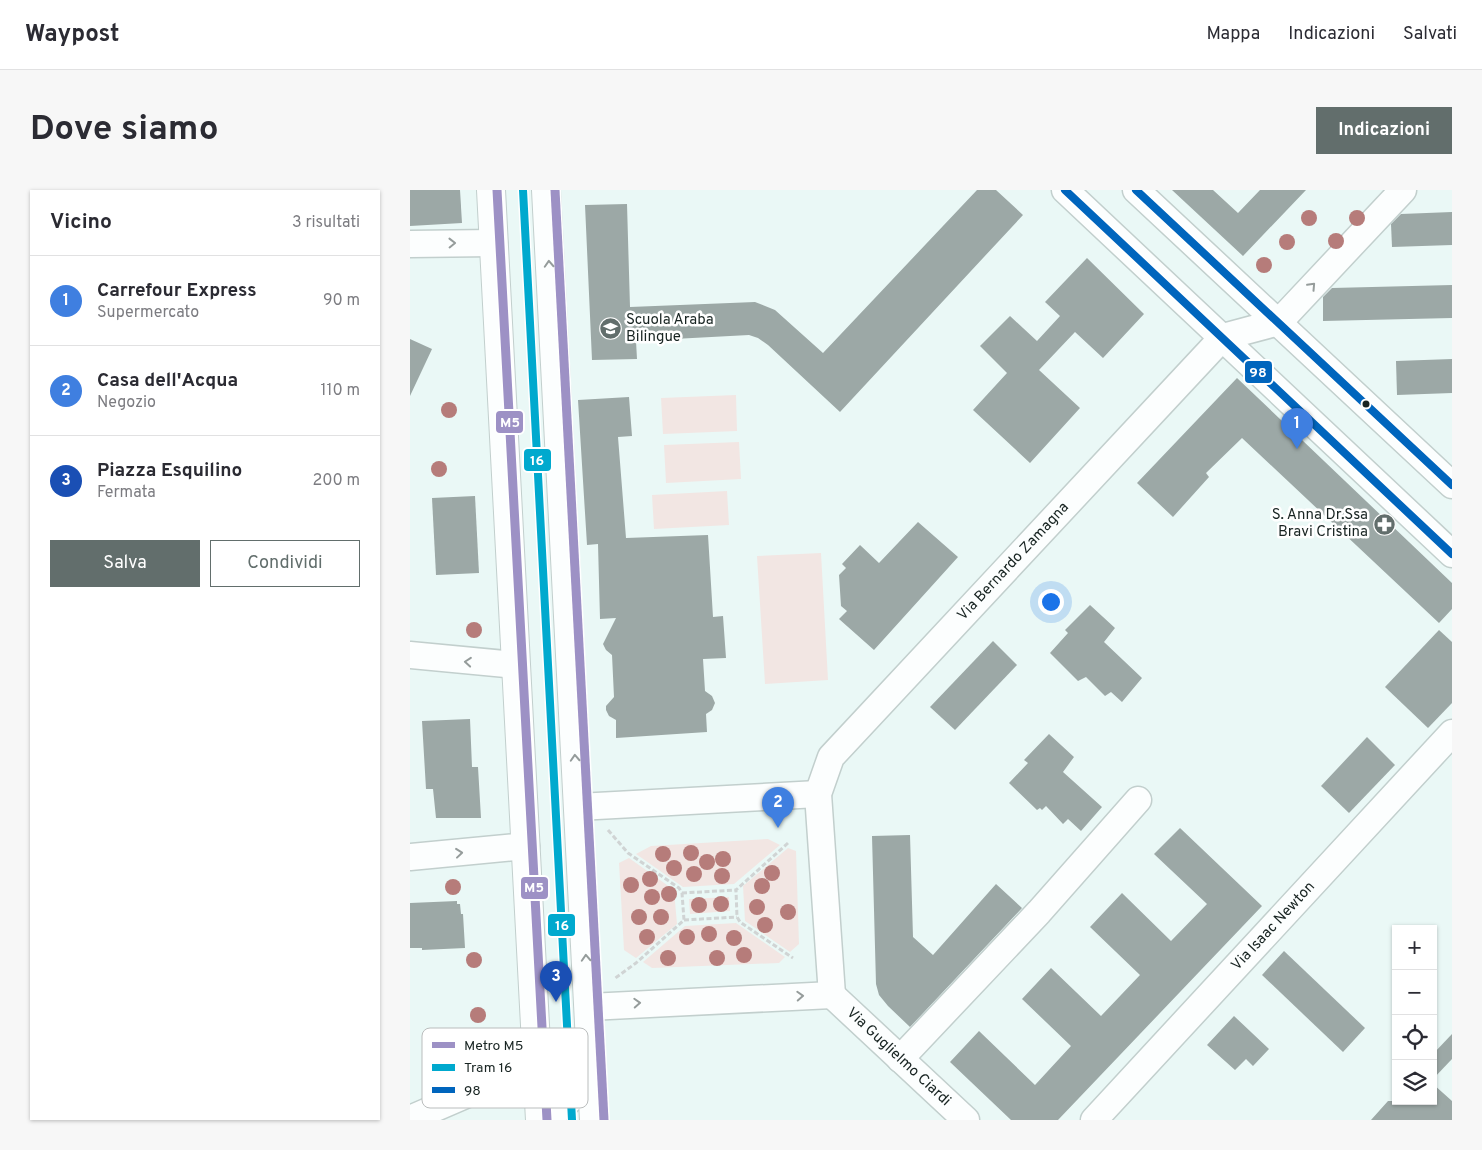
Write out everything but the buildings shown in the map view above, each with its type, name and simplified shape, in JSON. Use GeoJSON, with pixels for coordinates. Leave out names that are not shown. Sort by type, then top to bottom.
{"type":"FeatureCollection","features":[{"type":"Feature","properties":{"kind":"main road"},"geometry":{"type":"LineString","coordinates":[[491,190],[536,1028]]}},
{"type":"Feature","properties":{"kind":"main road"},"geometry":{"type":"LineString","coordinates":[[546,190],[594,1120]]}},
{"type":"Feature","properties":{"kind":"street"},"geometry":{"type":"LineString","coordinates":[[1065,190],[1223,337],[1257,373],[1452,554]]}},
{"type":"Feature","properties":{"kind":"street"},"geometry":{"type":"LineString","coordinates":[[1136,190],[1452,485]]}},
{"type":"Feature","properties":{"kind":"street"},"geometry":{"type":"LineString","coordinates":[[1223,337],[1278,322],[1403,190]]}},
{"type":"Feature","properties":{"kind":"street"},"geometry":{"type":"LineString","coordinates":[[410,244],[494,243]]}},
{"type":"Feature","properties":{"kind":"street","name":"Via Bernardo Zamagna"},"geometry":{"type":"LineString","coordinates":[[818,794],[831,757],[1223,337]]}},
{"type":"Feature","properties":{"kind":"street"},"geometry":{"type":"LineString","coordinates":[[410,656],[516,665]]}},
{"type":"Feature","properties":{"kind":"street","name":"Via Isaac Newton"},"geometry":{"type":"LineString","coordinates":[[1094,1120],[1452,733]]}},
{"type":"Feature","properties":{"kind":"street"},"geometry":{"type":"LineString","coordinates":[[578,807],[818,794],[832,995],[589,1007]]}},
{"type":"Feature","properties":{"kind":"street"},"geometry":{"type":"LineString","coordinates":[[900,1059],[1039,912],[1138,800]]}},
{"type":"Feature","properties":{"kind":"street"},"geometry":{"type":"LineString","coordinates":[[410,857],[526,846]]}},
{"type":"Feature","properties":{"kind":"street","name":"Via Guglielmo Ciardi"},"geometry":{"type":"LineString","coordinates":[[832,995],[966,1120]]}},
{"type":"Feature","properties":{"kind":"street"},"geometry":{"type":"LineString","coordinates":[[588,1078],[592,1079]]}},
{"type":"Feature","properties":{"kind":"street"},"geometry":{"type":"LineString","coordinates":[[588,1083],[592,1079]]}},
{"type":"Feature","properties":{"kind":"street"},"geometry":{"type":"LineString","coordinates":[[410,1119],[435,1108]]}},
{"type":"Feature","properties":{"kind":"street"},"geometry":{"type":"LineString","coordinates":[[541,1120],[560,1108]]}},
{"type":"Feature","properties":{"kind":"path"},"geometry":{"type":"LineString","coordinates":[[604,825],[628,853],[679,888],[682,893],[684,920]]}},
{"type":"Feature","properties":{"kind":"path"},"geometry":{"type":"LineString","coordinates":[[682,893],[736,890],[788,843]]}},
{"type":"Feature","properties":{"kind":"path"},"geometry":{"type":"LineString","coordinates":[[736,890],[740,922],[793,958]]}},
{"type":"Feature","properties":{"kind":"path"},"geometry":{"type":"LineString","coordinates":[[614,979],[666,938],[684,920],[738,917]]}},
{"type":"Feature","properties":{"kind":"shaded area"},"geometry":{"type":"Polygon","coordinates":[[[736,395],[737,431],[663,434],[661,398],[736,395]]]}},
{"type":"Feature","properties":{"kind":"shaded area"},"geometry":{"type":"Polygon","coordinates":[[[739,442],[741,479],[666,483],[664,445],[739,442]]]}},
{"type":"Feature","properties":{"kind":"shaded area"},"geometry":{"type":"Polygon","coordinates":[[[727,491],[729,525],[654,529],[652,495],[727,491]]]}},
{"type":"Feature","properties":{"kind":"shaded area"},"geometry":{"type":"Polygon","coordinates":[[[821,553],[828,680],[765,684],[757,556],[821,553]]]}},
{"type":"Feature","properties":{"kind":"shaded area"},"geometry":{"type":"Polygon","coordinates":[[[768,839],[780,845],[734,884],[683,887],[636,854],[651,846],[768,839]]]}},
{"type":"Feature","properties":{"kind":"shaded area"},"geometry":{"type":"Polygon","coordinates":[[[788,848],[796,851],[799,944],[790,952],[745,921],[743,886],[788,848]]]}},
{"type":"Feature","properties":{"kind":"shaded area"},"geometry":{"type":"Polygon","coordinates":[[[629,858],[674,890],[677,924],[636,958],[624,950],[619,863],[629,858]]]}},
{"type":"Feature","properties":{"kind":"shaded area"},"geometry":{"type":"Polygon","coordinates":[[[729,897],[730,911],[690,914],[689,899],[729,897]]]}},
{"type":"Feature","properties":{"kind":"shaded area"},"geometry":{"type":"Polygon","coordinates":[[[736,923],[785,957],[779,963],[652,968],[643,962],[685,926],[736,923]]]}},
{"type":"Feature","properties":{"kind":"metro line","name":"M5"},"geometry":{"type":"LineString","coordinates":[[497,190],[542,1028]]}},
{"type":"Feature","properties":{"kind":"metro line","name":"M5"},"geometry":{"type":"LineString","coordinates":[[555,190],[604,1120]]}},
{"type":"Feature","properties":{"kind":"metro line","name":"M5"},"geometry":{"type":"LineString","coordinates":[[546,1108],[547,1120]]}},
{"type":"Feature","properties":{"kind":"tram line","name":"16"},"geometry":{"type":"LineString","coordinates":[[523,190],[567,1028]]}},
{"type":"Feature","properties":{"kind":"tram line","name":"16"},"geometry":{"type":"LineString","coordinates":[[571,1108],[572,1120]]}},
{"type":"Feature","properties":{"kind":"transit line","name":"98"},"geometry":{"type":"LineString","coordinates":[[1065,190],[1452,554]]}},
{"type":"Feature","properties":{"kind":"transit line","name":"98"},"geometry":{"type":"LineString","coordinates":[[1136,190],[1452,485]]}},
{"type":"Feature","properties":{"kind":"place","name":"Scuola Araba Bilingue"},"geometry":{"type":"Point","coordinates":[610,329]}},
{"type":"Feature","properties":{"kind":"place","name":"Carrefour Express"},"geometry":{"type":"Point","coordinates":[1297,449]}},
{"type":"Feature","properties":{"kind":"place","name":"S. Anna Dr.Ssa Bravi Cristina"},"geometry":{"type":"Point","coordinates":[1384,524]}},
{"type":"Feature","properties":{"kind":"place","name":"Casa dell'Acqua"},"geometry":{"type":"Point","coordinates":[778,828]}},
{"type":"Feature","properties":{"kind":"place","name":"Piazza Esquilino"},"geometry":{"type":"Point","coordinates":[556,1002]}}]}
